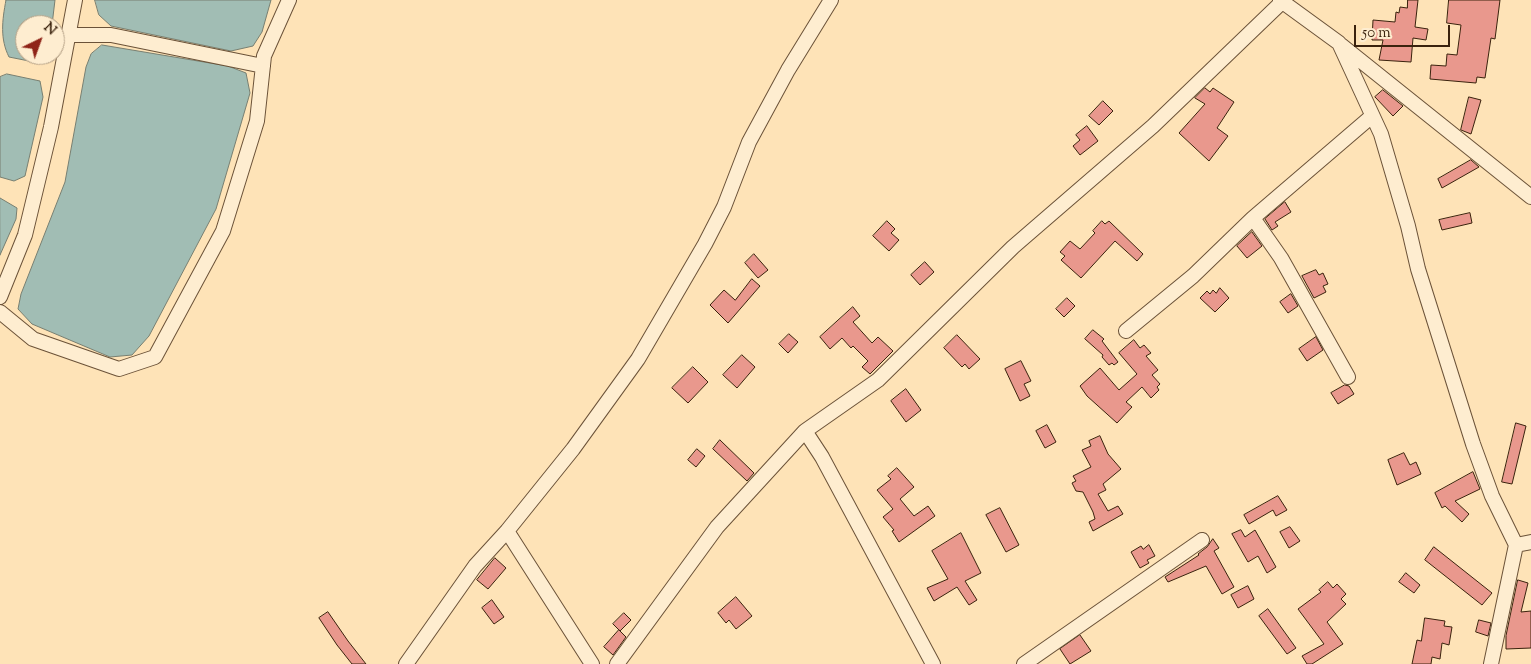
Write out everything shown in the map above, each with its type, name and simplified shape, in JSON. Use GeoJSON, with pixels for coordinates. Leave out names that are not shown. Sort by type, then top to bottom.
{"type":"FeatureCollection","features":[{"type":"Feature","properties":{"kind":"street"},"geometry":{"type":"LineString","coordinates":[[0,297],[25,234],[51,127],[75,0]]}},
{"type":"Feature","properties":{"kind":"street"},"geometry":{"type":"LineString","coordinates":[[0,312],[33,339],[119,369],[156,357],[223,231],[257,121],[264,56],[289,0]]}},
{"type":"Feature","properties":{"kind":"street"},"geometry":{"type":"LineString","coordinates":[[406,664],[475,566],[507,531],[573,449],[638,359],[705,244],[724,207],[753,134],[788,70],[831,0]]}},
{"type":"Feature","properties":{"kind":"street"},"geometry":{"type":"LineString","coordinates":[[617,664],[717,527],[805,431],[878,380],[1013,247],[1153,126],[1281,1],[1339,43],[1531,197]]}},
{"type":"Feature","properties":{"kind":"street"},"geometry":{"type":"LineString","coordinates":[[68,35],[110,36],[263,66]]}},
{"type":"Feature","properties":{"kind":"street"},"geometry":{"type":"LineString","coordinates":[[1339,43],[1381,134],[1394,173],[1418,269],[1472,444],[1492,496],[1516,544],[1491,664]]}},
{"type":"Feature","properties":{"kind":"street"},"geometry":{"type":"LineString","coordinates":[[1126,331],[1193,276],[1253,218],[1372,116]]}},
{"type":"Feature","properties":{"kind":"street"},"geometry":{"type":"LineString","coordinates":[[1253,218],[1281,258],[1348,377]]}},
{"type":"Feature","properties":{"kind":"street"},"geometry":{"type":"LineString","coordinates":[[805,431],[822,457],[933,664]]}},
{"type":"Feature","properties":{"kind":"street"},"geometry":{"type":"LineString","coordinates":[[507,531],[592,664]]}},
{"type":"Feature","properties":{"kind":"street"},"geometry":{"type":"LineString","coordinates":[[1024,664],[1202,540]]}},
{"type":"Feature","properties":{"kind":"street"},"geometry":{"type":"LineString","coordinates":[[1516,544],[1531,542]]}},
{"type":"Feature","properties":{"kind":"water"},"geometry":{"type":"Polygon","coordinates":[[[6,0],[55,0],[53,15],[15,15],[15,58],[9,57],[4,43],[6,0]]]}},
{"type":"Feature","properties":{"kind":"water"},"geometry":{"type":"Polygon","coordinates":[[[95,0],[271,0],[262,32],[253,46],[231,51],[111,26],[99,15],[95,0]]]}},
{"type":"Feature","properties":{"kind":"water"},"geometry":{"type":"Polygon","coordinates":[[[102,45],[228,66],[246,73],[250,93],[216,209],[149,336],[132,355],[110,357],[32,324],[18,309],[21,294],[65,182],[86,67],[91,54],[102,45]]]}},
{"type":"Feature","properties":{"kind":"water"},"geometry":{"type":"Polygon","coordinates":[[[7,74],[40,81],[43,97],[25,176],[14,181],[0,177],[0,77],[7,74]]]}},
{"type":"Feature","properties":{"kind":"water"},"geometry":{"type":"Polygon","coordinates":[[[0,198],[17,208],[16,219],[0,255],[0,198]]]}},
{"type":"Feature","properties":{"kind":"building"},"geometry":{"type":"Polygon","coordinates":[[[1408,0],[1418,0],[1415,27],[1428,29],[1426,40],[1413,38],[1411,62],[1379,60],[1383,40],[1372,40],[1373,20],[1395,22],[1396,12],[1399,13],[1400,7],[1407,8],[1408,0]]]}},
{"type":"Feature","properties":{"kind":"building"},"geometry":{"type":"Polygon","coordinates":[[[1449,0],[1500,0],[1495,39],[1491,38],[1485,78],[1477,77],[1476,83],[1430,79],[1431,65],[1446,66],[1447,54],[1457,55],[1461,25],[1447,23],[1449,0]]]}},
{"type":"Feature","properties":{"kind":"building"},"geometry":{"type":"Polygon","coordinates":[[[1205,88],[1210,92],[1213,88],[1234,102],[1217,128],[1228,136],[1209,161],[1179,133],[1205,104],[1195,98],[1205,88]]]}},
{"type":"Feature","properties":{"kind":"building"},"geometry":{"type":"Polygon","coordinates":[[[1383,90],[1403,106],[1393,116],[1375,97],[1383,90]]]}},
{"type":"Feature","properties":{"kind":"building"},"geometry":{"type":"Polygon","coordinates":[[[1469,97],[1481,100],[1471,134],[1461,130],[1469,97]]]}},
{"type":"Feature","properties":{"kind":"building"},"geometry":{"type":"Polygon","coordinates":[[[1103,101],[1113,111],[1099,125],[1089,116],[1103,101]]]}},
{"type":"Feature","properties":{"kind":"building"},"geometry":{"type":"Polygon","coordinates":[[[1087,126],[1098,141],[1080,155],[1073,146],[1080,140],[1076,135],[1087,126]]]}},
{"type":"Feature","properties":{"kind":"building"},"geometry":{"type":"Polygon","coordinates":[[[1471,160],[1479,167],[1442,188],[1438,179],[1471,160]]]}},
{"type":"Feature","properties":{"kind":"building"},"geometry":{"type":"Polygon","coordinates":[[[1285,202],[1291,212],[1275,222],[1278,226],[1272,230],[1265,219],[1285,202]]]}},
{"type":"Feature","properties":{"kind":"building"},"geometry":{"type":"Polygon","coordinates":[[[1470,213],[1472,223],[1442,230],[1439,220],[1470,213]]]}},
{"type":"Feature","properties":{"kind":"building"},"geometry":{"type":"Polygon","coordinates":[[[887,221],[895,229],[891,233],[899,240],[889,251],[873,236],[887,221]]]}},
{"type":"Feature","properties":{"kind":"building"},"geometry":{"type":"Polygon","coordinates":[[[1102,221],[1105,224],[1109,221],[1143,254],[1137,261],[1115,241],[1081,278],[1061,260],[1065,256],[1060,252],[1070,241],[1080,249],[1095,233],[1093,231],[1102,221]]]}},
{"type":"Feature","properties":{"kind":"building"},"geometry":{"type":"Polygon","coordinates":[[[1252,232],[1262,246],[1247,258],[1237,246],[1252,232]]]}},
{"type":"Feature","properties":{"kind":"building"},"geometry":{"type":"Polygon","coordinates":[[[754,254],[768,270],[758,278],[745,263],[754,254]]]}},
{"type":"Feature","properties":{"kind":"building"},"geometry":{"type":"Polygon","coordinates":[[[925,262],[934,272],[920,285],[911,275],[925,262]]]}},
{"type":"Feature","properties":{"kind":"building"},"geometry":{"type":"Polygon","coordinates":[[[1316,270],[1319,275],[1323,273],[1328,284],[1323,286],[1326,292],[1314,298],[1302,276],[1316,270]]]}},
{"type":"Feature","properties":{"kind":"building"},"geometry":{"type":"Polygon","coordinates":[[[752,279],[760,286],[728,323],[710,305],[724,290],[735,300],[752,279]]]}},
{"type":"Feature","properties":{"kind":"building"},"geometry":{"type":"Polygon","coordinates":[[[1220,288],[1229,298],[1215,312],[1200,298],[1207,291],[1210,294],[1213,290],[1216,293],[1220,288]]]}},
{"type":"Feature","properties":{"kind":"building"},"geometry":{"type":"Polygon","coordinates":[[[1291,294],[1298,306],[1288,313],[1280,302],[1291,294]]]}},
{"type":"Feature","properties":{"kind":"building"},"geometry":{"type":"Polygon","coordinates":[[[1067,298],[1075,306],[1064,317],[1056,309],[1067,298]]]}},
{"type":"Feature","properties":{"kind":"building"},"geometry":{"type":"Polygon","coordinates":[[[853,307],[860,316],[853,322],[872,343],[878,337],[893,351],[870,374],[862,367],[868,361],[853,346],[851,348],[842,338],[830,349],[820,337],[853,307]]]}},
{"type":"Feature","properties":{"kind":"building"},"geometry":{"type":"Polygon","coordinates":[[[1093,330],[1104,339],[1102,341],[1118,362],[1114,365],[1112,363],[1109,365],[1102,357],[1103,355],[1085,339],[1093,330]]]}},
{"type":"Feature","properties":{"kind":"building"},"geometry":{"type":"Polygon","coordinates":[[[789,334],[798,342],[788,353],[779,344],[789,334]]]}},
{"type":"Feature","properties":{"kind":"building"},"geometry":{"type":"Polygon","coordinates":[[[957,335],[980,359],[969,369],[965,364],[962,367],[944,348],[957,335]]]}},
{"type":"Feature","properties":{"kind":"building"},"geometry":{"type":"Polygon","coordinates":[[[1316,337],[1323,350],[1307,361],[1299,349],[1316,337]]]}},
{"type":"Feature","properties":{"kind":"building"},"geometry":{"type":"Polygon","coordinates":[[[1134,340],[1140,348],[1144,345],[1151,353],[1146,356],[1158,370],[1152,375],[1160,384],[1157,387],[1159,390],[1151,398],[1142,387],[1126,402],[1132,407],[1117,423],[1087,396],[1080,386],[1100,368],[1119,390],[1137,374],[1119,353],[1134,340]]]}},
{"type":"Feature","properties":{"kind":"building"},"geometry":{"type":"Polygon","coordinates":[[[742,355],[755,367],[737,388],[723,375],[742,355]]]}},
{"type":"Feature","properties":{"kind":"building"},"geometry":{"type":"Polygon","coordinates":[[[1021,361],[1031,381],[1024,384],[1030,396],[1020,401],[1005,369],[1021,361]]]}},
{"type":"Feature","properties":{"kind":"building"},"geometry":{"type":"Polygon","coordinates":[[[693,367],[708,382],[688,403],[672,388],[693,367]]]}},
{"type":"Feature","properties":{"kind":"building"},"geometry":{"type":"Polygon","coordinates":[[[1345,385],[1349,386],[1354,394],[1338,404],[1331,393],[1345,385]]]}},
{"type":"Feature","properties":{"kind":"building"},"geometry":{"type":"Polygon","coordinates":[[[906,389],[921,410],[906,422],[891,401],[906,389]]]}},
{"type":"Feature","properties":{"kind":"building"},"geometry":{"type":"Polygon","coordinates":[[[1516,423],[1526,426],[1512,484],[1502,482],[1516,423]]]}},
{"type":"Feature","properties":{"kind":"building"},"geometry":{"type":"Polygon","coordinates":[[[1047,425],[1056,442],[1045,448],[1036,431],[1047,425]]]}},
{"type":"Feature","properties":{"kind":"building"},"geometry":{"type":"Polygon","coordinates":[[[1100,436],[1108,454],[1121,469],[1103,484],[1106,490],[1098,494],[1108,511],[1118,506],[1123,514],[1093,531],[1089,522],[1095,519],[1093,512],[1083,492],[1076,491],[1072,483],[1076,481],[1073,476],[1091,467],[1082,450],[1091,446],[1089,441],[1100,436]]]}},
{"type":"Feature","properties":{"kind":"building"},"geometry":{"type":"Polygon","coordinates":[[[720,440],[754,473],[747,481],[713,449],[720,440]]]}},
{"type":"Feature","properties":{"kind":"building"},"geometry":{"type":"Polygon","coordinates":[[[697,449],[705,456],[696,467],[688,460],[697,449]]]}},
{"type":"Feature","properties":{"kind":"building"},"geometry":{"type":"Polygon","coordinates":[[[1404,453],[1410,465],[1416,462],[1421,474],[1397,485],[1388,460],[1404,453]]]}},
{"type":"Feature","properties":{"kind":"building"},"geometry":{"type":"Polygon","coordinates":[[[897,468],[914,487],[900,499],[914,516],[928,506],[935,516],[899,542],[892,531],[894,530],[883,517],[893,509],[877,490],[891,479],[888,476],[897,468]]]}},
{"type":"Feature","properties":{"kind":"building"},"geometry":{"type":"Polygon","coordinates":[[[1473,472],[1480,489],[1455,501],[1469,514],[1462,522],[1445,506],[1442,508],[1435,493],[1473,472]]]}},
{"type":"Feature","properties":{"kind":"building"},"geometry":{"type":"Polygon","coordinates":[[[1278,496],[1287,510],[1276,516],[1273,510],[1249,524],[1244,515],[1278,496]]]}},
{"type":"Feature","properties":{"kind":"building"},"geometry":{"type":"Polygon","coordinates":[[[1000,508],[1019,545],[1006,552],[986,515],[1000,508]]]}},
{"type":"Feature","properties":{"kind":"building"},"geometry":{"type":"Polygon","coordinates":[[[1290,527],[1300,541],[1289,548],[1280,532],[1290,527]]]}},
{"type":"Feature","properties":{"kind":"building"},"geometry":{"type":"Polygon","coordinates":[[[1241,530],[1245,537],[1255,530],[1276,567],[1267,573],[1258,556],[1248,562],[1232,534],[1241,530]]]}},
{"type":"Feature","properties":{"kind":"building"},"geometry":{"type":"Polygon","coordinates":[[[961,533],[981,573],[965,581],[977,600],[969,605],[957,587],[934,601],[927,588],[948,579],[932,551],[961,533]]]}},
{"type":"Feature","properties":{"kind":"building"},"geometry":{"type":"Polygon","coordinates":[[[1213,539],[1219,548],[1214,551],[1234,587],[1222,594],[1206,566],[1168,582],[1165,577],[1199,555],[1213,539]]]}},
{"type":"Feature","properties":{"kind":"building"},"geometry":{"type":"Polygon","coordinates":[[[1149,545],[1155,556],[1147,560],[1149,563],[1140,568],[1131,552],[1141,546],[1143,549],[1149,545]]]}},
{"type":"Feature","properties":{"kind":"building"},"geometry":{"type":"Polygon","coordinates":[[[1434,547],[1492,593],[1482,605],[1425,560],[1434,547]]]}},
{"type":"Feature","properties":{"kind":"building"},"geometry":{"type":"Polygon","coordinates":[[[495,558],[506,568],[488,589],[477,580],[495,558]]]}},
{"type":"Feature","properties":{"kind":"building"},"geometry":{"type":"Polygon","coordinates":[[[1406,573],[1420,585],[1414,593],[1399,582],[1406,573]]]}},
{"type":"Feature","properties":{"kind":"building"},"geometry":{"type":"Polygon","coordinates":[[[1518,580],[1528,583],[1521,612],[1531,611],[1531,648],[1506,649],[1506,636],[1518,580]]]}},
{"type":"Feature","properties":{"kind":"building"},"geometry":{"type":"Polygon","coordinates":[[[1328,582],[1333,588],[1337,584],[1346,594],[1341,599],[1346,604],[1327,622],[1343,644],[1312,664],[1307,664],[1302,656],[1324,644],[1298,609],[1321,592],[1319,590],[1328,582]]]}},
{"type":"Feature","properties":{"kind":"building"},"geometry":{"type":"Polygon","coordinates":[[[1248,586],[1254,599],[1238,608],[1231,595],[1248,586]]]}},
{"type":"Feature","properties":{"kind":"building"},"geometry":{"type":"Polygon","coordinates":[[[736,597],[752,616],[736,629],[729,620],[726,623],[718,613],[736,597]]]}},
{"type":"Feature","properties":{"kind":"building"},"geometry":{"type":"Polygon","coordinates":[[[492,600],[504,617],[494,624],[482,608],[492,600]]]}},
{"type":"Feature","properties":{"kind":"building"},"geometry":{"type":"Polygon","coordinates":[[[1268,609],[1296,648],[1287,654],[1259,616],[1268,609]]]}},
{"type":"Feature","properties":{"kind":"building"},"geometry":{"type":"Polygon","coordinates":[[[328,612],[366,664],[352,664],[337,645],[319,618],[328,612]]]}},
{"type":"Feature","properties":{"kind":"building"},"geometry":{"type":"Polygon","coordinates":[[[624,613],[631,620],[620,631],[613,624],[624,613]]]}},
{"type":"Feature","properties":{"kind":"building"},"geometry":{"type":"Polygon","coordinates":[[[1425,618],[1445,621],[1444,626],[1452,627],[1449,645],[1442,643],[1440,659],[1432,657],[1431,664],[1412,664],[1417,640],[1421,641],[1425,618]]]}},
{"type":"Feature","properties":{"kind":"building"},"geometry":{"type":"Polygon","coordinates":[[[1479,620],[1491,623],[1488,636],[1476,632],[1479,620]]]}},
{"type":"Feature","properties":{"kind":"building"},"geometry":{"type":"Polygon","coordinates":[[[619,630],[626,637],[613,655],[604,647],[619,630]]]}},
{"type":"Feature","properties":{"kind":"building"},"geometry":{"type":"Polygon","coordinates":[[[1080,635],[1091,651],[1070,664],[1060,649],[1080,635]]]}}]}
